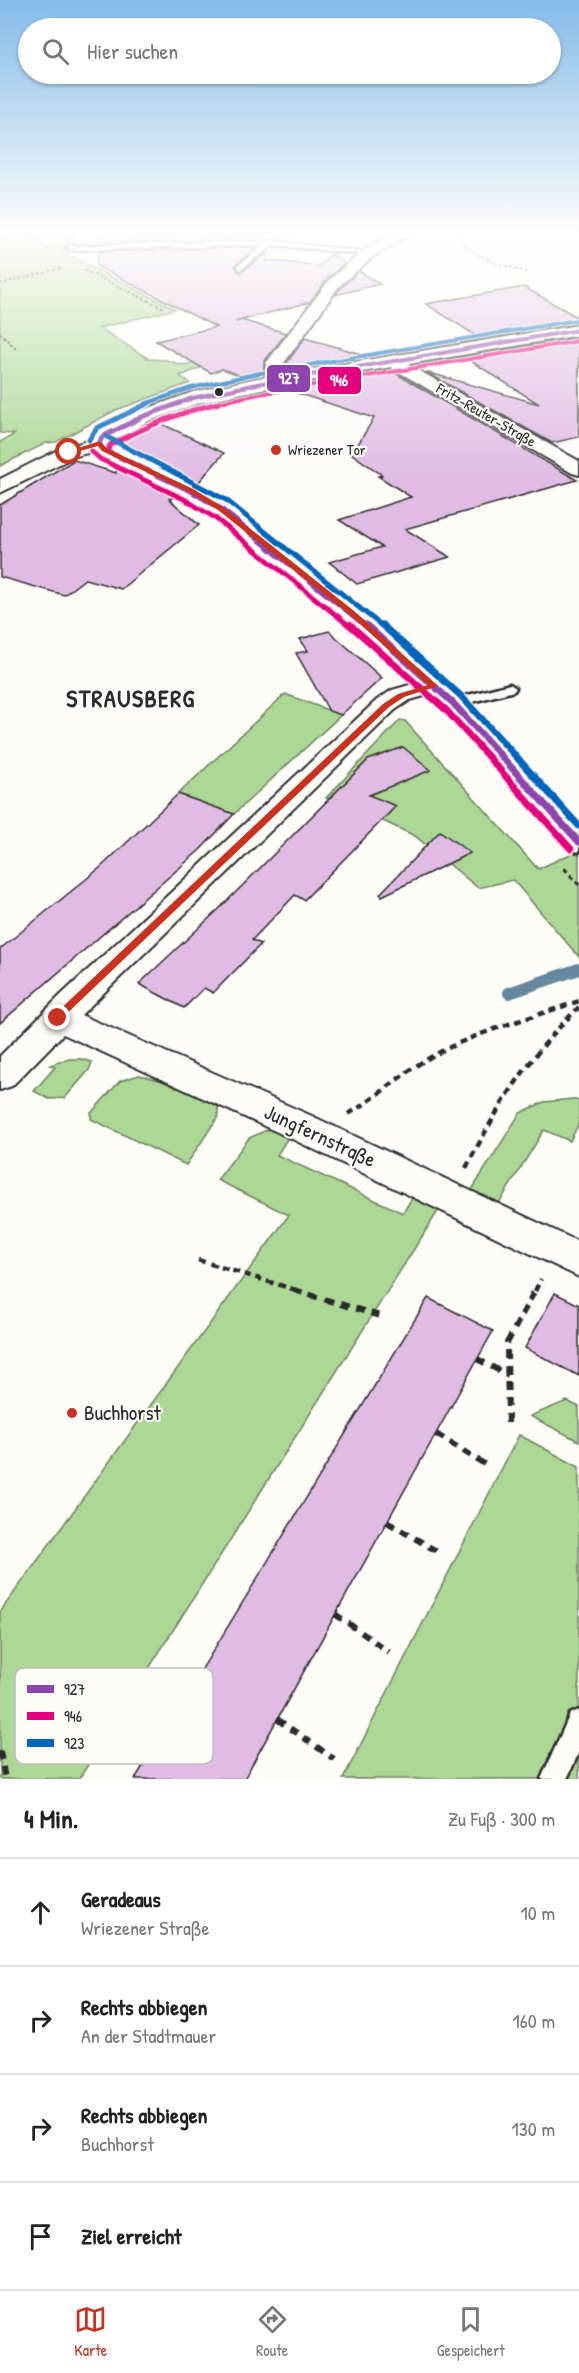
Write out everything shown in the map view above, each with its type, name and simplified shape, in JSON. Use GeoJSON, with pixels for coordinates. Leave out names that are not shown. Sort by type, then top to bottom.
{"type":"FeatureCollection","features":[{"type":"Feature","properties":{"kind":"street"},"geometry":{"type":"LineString","coordinates":[[279,380],[274,372],[275,363],[308,316]]}},
{"type":"Feature","properties":{"kind":"street"},"geometry":{"type":"LineString","coordinates":[[99,444],[102,436],[142,417],[193,398],[279,380],[579,330]]}},
{"type":"Feature","properties":{"kind":"street","name":"Fritz-Reuter-Straße"},"geometry":{"type":"LineString","coordinates":[[393,361],[579,469]]}},
{"type":"Feature","properties":{"kind":"street"},"geometry":{"type":"LineString","coordinates":[[0,487],[69,452],[99,444]]}},
{"type":"Feature","properties":{"kind":"street"},"geometry":{"type":"LineString","coordinates":[[99,444],[104,450],[191,491],[221,509],[351,612],[444,694],[579,842]]}},
{"type":"Feature","properties":{"kind":"street"},"geometry":{"type":"LineString","coordinates":[[0,1077],[58,1018],[386,705],[401,695],[444,694]]}},
{"type":"Feature","properties":{"kind":"street","name":"Jungfernstraße"},"geometry":{"type":"LineString","coordinates":[[58,1018],[309,1131],[558,1250]]}},
{"type":"Feature","properties":{"kind":"lane"},"geometry":{"type":"LineString","coordinates":[[444,694],[510,688]]}},
{"type":"Feature","properties":{"kind":"lane"},"geometry":{"type":"LineString","coordinates":[[554,1779],[579,1723]]}},
{"type":"Feature","properties":{"kind":"path"},"geometry":{"type":"LineString","coordinates":[[0,332],[16,349]]}},
{"type":"Feature","properties":{"kind":"path"},"geometry":{"type":"LineString","coordinates":[[309,1131],[333,1122],[367,1104],[424,1061],[470,1039],[579,1001]]}},
{"type":"Feature","properties":{"kind":"path"},"geometry":{"type":"LineString","coordinates":[[447,1197],[523,1072],[544,1044],[579,1007]]}},
{"type":"Feature","properties":{"kind":"path"},"geometry":{"type":"LineString","coordinates":[[508,1424],[507,1343],[558,1250]]}},
{"type":"Feature","properties":{"kind":"path"},"geometry":{"type":"LineString","coordinates":[[198,1260],[383,1317]]}},
{"type":"Feature","properties":{"kind":"path"},"geometry":{"type":"LineString","coordinates":[[477,1359],[508,1375]]}},
{"type":"Feature","properties":{"kind":"path"},"geometry":{"type":"LineString","coordinates":[[436,1434],[486,1465]]}},
{"type":"Feature","properties":{"kind":"path"},"geometry":{"type":"LineString","coordinates":[[387,1522],[440,1553]]}},
{"type":"Feature","properties":{"kind":"path"},"geometry":{"type":"LineString","coordinates":[[335,1614],[389,1652]]}},
{"type":"Feature","properties":{"kind":"path"},"geometry":{"type":"LineString","coordinates":[[277,1719],[334,1759]]}},
{"type":"Feature","properties":{"kind":"path"},"geometry":{"type":"LineString","coordinates":[[0,1751],[5,1779]]}},
{"type":"Feature","properties":{"kind":"green space"},"geometry":{"type":"Polygon","coordinates":[[[0,316],[147,316],[99,328],[149,359],[166,360],[183,365],[233,355],[180,376],[190,383],[116,410],[56,442],[46,443],[0,466],[0,442],[15,434],[0,433],[0,316]]]}},
{"type":"Feature","properties":{"kind":"green space"},"geometry":{"type":"Polygon","coordinates":[[[285,694],[341,715],[234,814],[178,794],[285,694]]]}},
{"type":"Feature","properties":{"kind":"green space"},"geometry":{"type":"Polygon","coordinates":[[[400,720],[405,721],[538,869],[579,850],[579,957],[513,880],[478,888],[415,836],[326,798],[400,720]]]}},
{"type":"Feature","properties":{"kind":"green space"},"geometry":{"type":"Polygon","coordinates":[[[68,1059],[92,1062],[89,1070],[65,1098],[49,1099],[34,1091],[55,1067],[50,1065],[68,1059]]]}},
{"type":"Feature","properties":{"kind":"green space"},"geometry":{"type":"Polygon","coordinates":[[[139,1075],[171,1083],[218,1103],[218,1117],[186,1165],[91,1119],[91,1113],[120,1081],[139,1075]]]}},
{"type":"Feature","properties":{"kind":"green space"},"geometry":{"type":"Polygon","coordinates":[[[572,1099],[579,1101],[579,1123],[570,1141],[544,1130],[496,1208],[468,1196],[520,1113],[544,1102],[572,1099]]]}},
{"type":"Feature","properties":{"kind":"green space"},"geometry":{"type":"Polygon","coordinates":[[[271,1128],[292,1131],[277,1155],[403,1213],[413,1196],[440,1208],[149,1668],[15,1668],[15,1764],[88,1764],[79,1779],[0,1779],[0,1612],[289,1215],[217,1180],[249,1138],[271,1128]]]}},
{"type":"Feature","properties":{"kind":"green space"},"geometry":{"type":"Polygon","coordinates":[[[567,1401],[579,1407],[579,1441],[530,1416],[567,1401]]]}},
{"type":"Feature","properties":{"kind":"green space"},"geometry":{"type":"Polygon","coordinates":[[[519,1435],[579,1467],[579,1779],[343,1779],[519,1435]]]}},
{"type":"Feature","properties":{"kind":"building"},"geometry":{"type":"Polygon","coordinates":[[[195,316],[257,316],[242,320],[286,333],[264,362],[264,375],[248,378],[222,369],[211,373],[156,341],[216,327],[195,316]]]}},
{"type":"Feature","properties":{"kind":"building"},"geometry":{"type":"Polygon","coordinates":[[[445,316],[575,316],[579,318],[579,323],[481,339],[445,316]]]}},
{"type":"Feature","properties":{"kind":"building"},"geometry":{"type":"Polygon","coordinates":[[[579,337],[579,437],[552,443],[426,372],[539,404],[469,360],[506,354],[500,351],[579,337]]]}},
{"type":"Feature","properties":{"kind":"building"},"geometry":{"type":"Polygon","coordinates":[[[305,338],[372,357],[285,371],[286,364],[305,338]]]}},
{"type":"Feature","properties":{"kind":"building"},"geometry":{"type":"Polygon","coordinates":[[[390,370],[577,480],[405,529],[450,557],[357,584],[329,562],[382,547],[339,520],[411,497],[378,476],[382,475],[352,454],[374,418],[281,388],[390,370]]]}},
{"type":"Feature","properties":{"kind":"building"},"geometry":{"type":"Polygon","coordinates":[[[162,424],[224,453],[198,483],[122,446],[123,441],[162,424]]]}},
{"type":"Feature","properties":{"kind":"building"},"geometry":{"type":"Polygon","coordinates":[[[74,460],[116,473],[117,466],[178,496],[169,499],[199,525],[121,589],[85,579],[64,595],[0,577],[0,505],[74,460]]]}},
{"type":"Feature","properties":{"kind":"building"},"geometry":{"type":"Polygon","coordinates":[[[329,631],[382,678],[341,715],[329,711],[296,653],[308,651],[300,639],[329,631]]]}},
{"type":"Feature","properties":{"kind":"building"},"geometry":{"type":"Polygon","coordinates":[[[403,747],[431,770],[369,795],[396,806],[304,900],[295,895],[252,940],[261,944],[213,993],[204,988],[184,1008],[139,984],[219,909],[368,760],[403,747]]]}},
{"type":"Feature","properties":{"kind":"building"},"geometry":{"type":"Polygon","coordinates":[[[178,794],[234,814],[200,850],[0,1023],[0,949],[101,867],[178,794]]]}},
{"type":"Feature","properties":{"kind":"building"},"geometry":{"type":"Polygon","coordinates":[[[440,831],[470,853],[382,896],[380,894],[440,831]]]}},
{"type":"Feature","properties":{"kind":"building"},"geometry":{"type":"Polygon","coordinates":[[[555,1293],[579,1305],[579,1376],[525,1348],[555,1293]]]}},
{"type":"Feature","properties":{"kind":"building"},"geometry":{"type":"Polygon","coordinates":[[[428,1298],[493,1331],[244,1779],[135,1779],[144,1764],[213,1764],[213,1668],[203,1668],[428,1298]]]}},
{"type":"Feature","properties":{"kind":"waterway"},"geometry":{"type":"LineString","coordinates":[[509,993],[579,969]]}},
{"type":"Feature","properties":{"kind":"transit line","name":"923"},"geometry":{"type":"LineString","coordinates":[[89,440],[97,428],[138,407],[191,388],[255,374],[577,320]]}},
{"type":"Feature","properties":{"kind":"transit line","name":"927"},"geometry":{"type":"LineString","coordinates":[[99,444],[102,437],[142,417],[193,398],[257,384],[579,330]]}},
{"type":"Feature","properties":{"kind":"transit line","name":"946"},"geometry":{"type":"LineString","coordinates":[[109,448],[110,445],[146,427],[196,408],[259,394],[579,341]]}},
{"type":"Feature","properties":{"kind":"transit line","name":"923"},"geometry":{"type":"LineString","coordinates":[[107,437],[226,500],[358,604],[461,696],[579,826]]}},
{"type":"Feature","properties":{"kind":"transit line","name":"927"},"geometry":{"type":"LineString","coordinates":[[99,444],[104,450],[191,491],[221,509],[351,612],[453,703],[579,842]]}},
{"type":"Feature","properties":{"kind":"transit line","name":"946"},"geometry":{"type":"LineString","coordinates":[[91,451],[100,459],[186,500],[215,518],[344,620],[446,710],[571,849]]}},
{"type":"Feature","properties":{"kind":"place","name":"Wriezener Tor"},"geometry":{"type":"Point","coordinates":[276,450]}},
{"type":"Feature","properties":{"kind":"place","name":"Buchhorst"},"geometry":{"type":"Point","coordinates":[72,1413]}},
{"type":"Feature","properties":{"kind":"district","name":"STRAUSBERG"},"geometry":{"type":"Point","coordinates":[131,699]}},
{"type":"Feature","properties":{"kind":"route"},"geometry":{"type":"LineString","coordinates":[[58,1018],[349,743],[386,705],[401,695],[434,686],[351,612],[221,509],[191,491],[104,450],[99,444],[69,452]]}}]}
